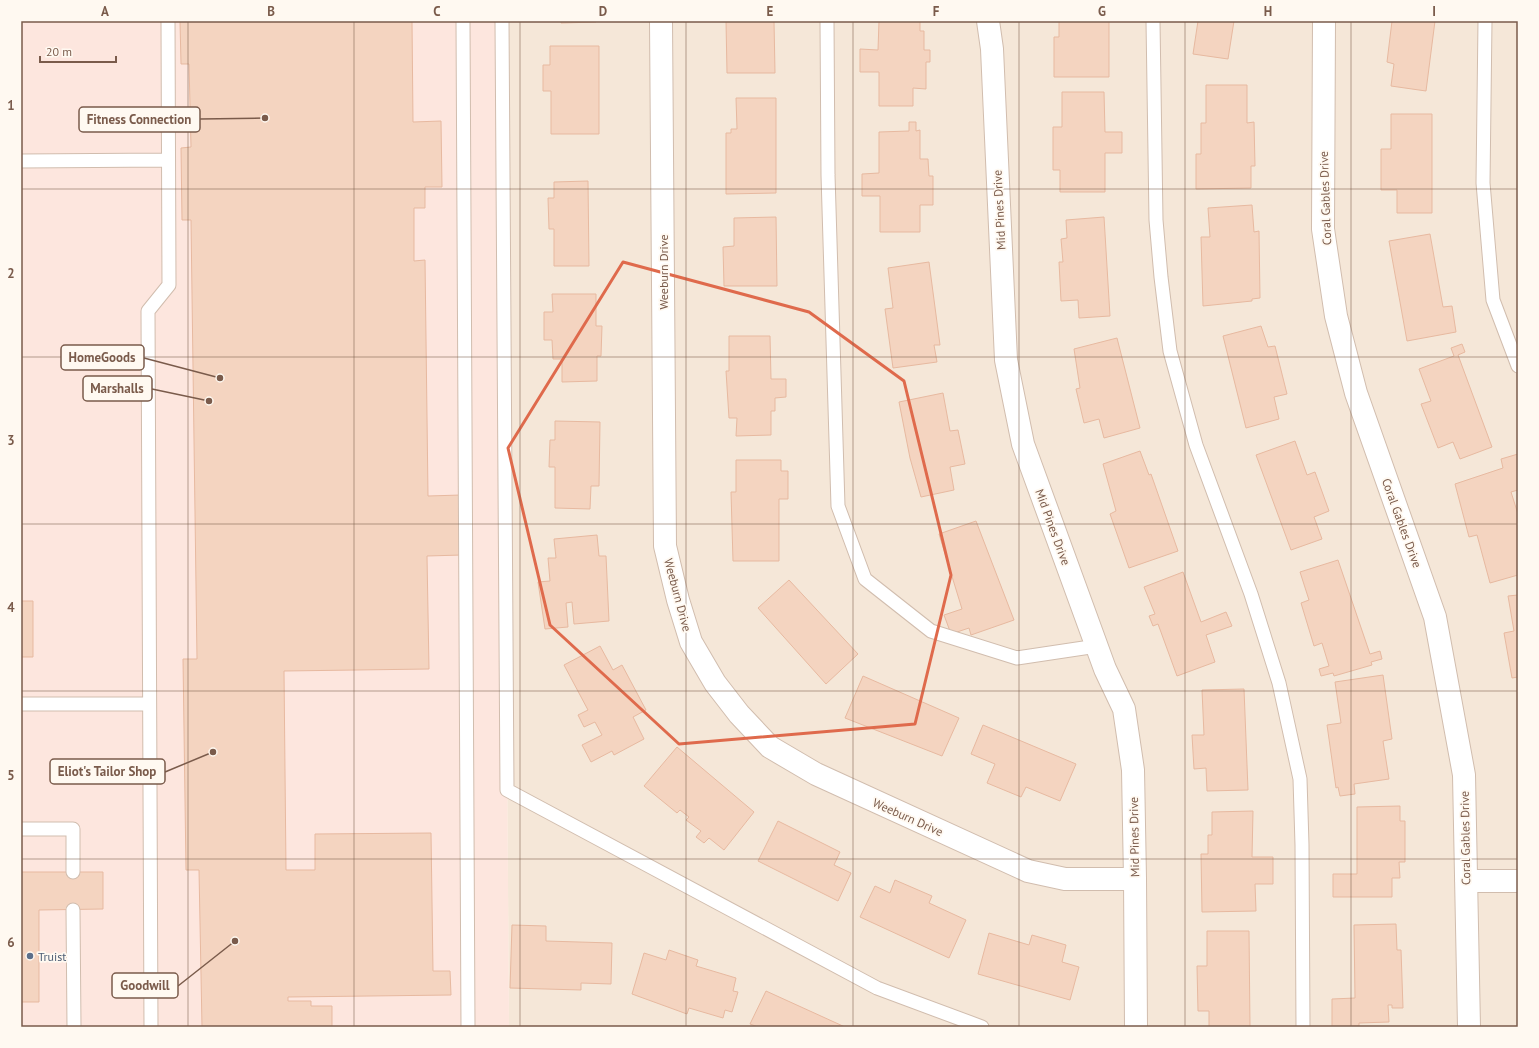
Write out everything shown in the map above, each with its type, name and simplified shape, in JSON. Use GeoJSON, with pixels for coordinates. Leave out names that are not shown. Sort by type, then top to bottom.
{"type":"FeatureCollection","features":[{"type":"Feature","properties":{"kind":"street","name":"Weeburn Drive"},"geometry":{"type":"LineString","coordinates":[[661,21],[665,546],[678,600],[691,642],[715,683],[739,714],[770,747],[816,774],[1028,871],[1065,879],[1135,879]]}},
{"type":"Feature","properties":{"kind":"street","name":"Mid Pines Drive"},"geometry":{"type":"LineString","coordinates":[[988,21],[992,49],[1006,360],[1023,444],[1105,669],[1124,709],[1132,770],[1135,879],[1136,1027]]}},
{"type":"Feature","properties":{"kind":"street","name":"Coral Gables Drive"},"geometry":{"type":"LineString","coordinates":[[1324,21],[1323,229],[1336,316],[1356,393],[1435,617],[1464,775],[1468,1027]]}},
{"type":"Feature","properties":{"kind":"street"},"geometry":{"type":"LineString","coordinates":[[1466,881],[1518,881]]}},
{"type":"Feature","properties":{"kind":"lane"},"geometry":{"type":"LineString","coordinates":[[151,1027],[148,311],[169,285],[168,21]]}},
{"type":"Feature","properties":{"kind":"lane"},"geometry":{"type":"LineString","coordinates":[[463,21],[468,1027]]}},
{"type":"Feature","properties":{"kind":"lane"},"geometry":{"type":"LineString","coordinates":[[502,21],[507,790],[877,988],[982,1027]]}},
{"type":"Feature","properties":{"kind":"lane"},"geometry":{"type":"LineString","coordinates":[[827,21],[828,175],[838,506],[864,579],[931,630],[1017,658],[1097,646]]}},
{"type":"Feature","properties":{"kind":"lane"},"geometry":{"type":"LineString","coordinates":[[1153,21],[1156,220],[1170,352],[1196,445],[1251,594],[1279,683],[1300,779],[1302,845],[1303,1027]]}},
{"type":"Feature","properties":{"kind":"lane"},"geometry":{"type":"LineString","coordinates":[[1485,21],[1484,183],[1493,300],[1518,366]]}},
{"type":"Feature","properties":{"kind":"lane"},"geometry":{"type":"LineString","coordinates":[[21,161],[168,160]]}},
{"type":"Feature","properties":{"kind":"lane"},"geometry":{"type":"LineString","coordinates":[[21,704],[149,704]]}},
{"type":"Feature","properties":{"kind":"lane"},"geometry":{"type":"LineString","coordinates":[[21,830],[73,829],[73,872]]}},
{"type":"Feature","properties":{"kind":"lane"},"geometry":{"type":"LineString","coordinates":[[73,910],[74,1027]]}},
{"type":"Feature","properties":{"kind":"highlighted area"},"geometry":{"type":"Polygon","coordinates":[[[623,262],[809,312],[904,381],[951,575],[915,724],[679,744],[550,625],[508,448],[623,262]]]}},
{"type":"Feature","properties":{"kind":"shaded area"},"geometry":{"type":"Polygon","coordinates":[[[21,21],[502,21],[509,1027],[21,1027],[21,21]]]}},
{"type":"Feature","properties":{"kind":"shaded area"},"geometry":{"type":"Polygon","coordinates":[[[502,21],[1518,21],[1518,1027],[509,1027],[502,21]]]}},
{"type":"Feature","properties":{"kind":"building"},"geometry":{"type":"Polygon","coordinates":[[[180,21],[412,21],[413,122],[441,121],[442,187],[425,187],[425,208],[414,208],[414,261],[425,260],[428,496],[461,495],[462,555],[427,556],[429,669],[284,671],[286,870],[315,870],[315,834],[431,833],[433,971],[450,971],[451,995],[288,997],[288,1001],[311,1001],[311,1006],[332,1006],[332,1027],[202,1027],[199,870],[186,870],[183,659],[197,659],[191,220],[182,220],[181,148],[191,147],[189,64],[181,64],[180,21]]]}},
{"type":"Feature","properties":{"kind":"building"},"geometry":{"type":"Polygon","coordinates":[[[561,21],[596,21],[596,22],[561,23],[561,21]]]}},
{"type":"Feature","properties":{"kind":"building"},"geometry":{"type":"Polygon","coordinates":[[[726,21],[774,21],[775,73],[727,73],[726,21]]]}},
{"type":"Feature","properties":{"kind":"building"},"geometry":{"type":"Polygon","coordinates":[[[879,21],[920,21],[920,31],[924,31],[924,50],[930,50],[930,62],[926,62],[926,89],[913,88],[913,106],[879,106],[879,72],[860,72],[860,49],[878,50],[879,21]]]}},
{"type":"Feature","properties":{"kind":"building"},"geometry":{"type":"Polygon","coordinates":[[[1059,21],[1109,21],[1109,77],[1054,77],[1054,37],[1059,37],[1059,21]]]}},
{"type":"Feature","properties":{"kind":"building"},"geometry":{"type":"Polygon","coordinates":[[[1198,21],[1234,21],[1228,59],[1193,54],[1198,21]]]}},
{"type":"Feature","properties":{"kind":"building"},"geometry":{"type":"Polygon","coordinates":[[[1392,21],[1435,21],[1426,91],[1391,86],[1394,64],[1387,62],[1392,21]]]}},
{"type":"Feature","properties":{"kind":"building"},"geometry":{"type":"Polygon","coordinates":[[[550,46],[599,46],[599,134],[551,134],[551,91],[543,91],[543,65],[550,65],[550,46]]]}},
{"type":"Feature","properties":{"kind":"building"},"geometry":{"type":"Polygon","coordinates":[[[1206,85],[1247,85],[1247,123],[1254,122],[1255,166],[1251,166],[1251,188],[1196,189],[1196,154],[1201,154],[1201,123],[1206,123],[1206,85]]]}},
{"type":"Feature","properties":{"kind":"building"},"geometry":{"type":"Polygon","coordinates":[[[1062,92],[1104,92],[1105,132],[1122,132],[1122,153],[1105,153],[1105,192],[1060,192],[1060,170],[1053,170],[1053,127],[1062,127],[1062,92]]]}},
{"type":"Feature","properties":{"kind":"building"},"geometry":{"type":"Polygon","coordinates":[[[736,98],[776,98],[776,193],[726,194],[726,133],[731,133],[731,129],[737,129],[736,98]]]}},
{"type":"Feature","properties":{"kind":"building"},"geometry":{"type":"Polygon","coordinates":[[[1391,114],[1432,114],[1432,213],[1397,213],[1397,190],[1381,190],[1381,149],[1391,149],[1391,114]]]}},
{"type":"Feature","properties":{"kind":"building"},"geometry":{"type":"Polygon","coordinates":[[[909,122],[916,122],[916,131],[920,130],[920,159],[928,159],[929,176],[933,176],[933,205],[920,205],[920,232],[880,232],[880,196],[862,196],[862,174],[879,173],[879,132],[909,131],[909,122]]]}},
{"type":"Feature","properties":{"kind":"building"},"geometry":{"type":"Polygon","coordinates":[[[588,181],[589,266],[554,266],[554,229],[549,229],[548,198],[554,198],[554,182],[588,181]]]}},
{"type":"Feature","properties":{"kind":"building"},"geometry":{"type":"Polygon","coordinates":[[[1252,205],[1254,232],[1259,231],[1260,298],[1252,299],[1252,301],[1203,306],[1201,237],[1210,237],[1208,208],[1252,205]]]}},
{"type":"Feature","properties":{"kind":"building"},"geometry":{"type":"Polygon","coordinates":[[[776,217],[777,286],[724,286],[723,247],[734,246],[734,218],[776,217]]]}},
{"type":"Feature","properties":{"kind":"building"},"geometry":{"type":"Polygon","coordinates":[[[1104,217],[1110,316],[1079,318],[1078,300],[1061,301],[1059,262],[1063,262],[1061,239],[1067,238],[1066,220],[1104,217]]]}},
{"type":"Feature","properties":{"kind":"building"},"geometry":{"type":"Polygon","coordinates":[[[1430,234],[1443,307],[1452,306],[1456,332],[1407,341],[1389,241],[1430,234]]]}},
{"type":"Feature","properties":{"kind":"building"},"geometry":{"type":"Polygon","coordinates":[[[929,262],[940,345],[934,345],[937,362],[893,368],[885,309],[893,308],[888,268],[929,262]]]}},
{"type":"Feature","properties":{"kind":"building"},"geometry":{"type":"Polygon","coordinates":[[[552,294],[596,294],[596,326],[602,326],[601,356],[597,356],[597,381],[562,382],[562,359],[553,359],[552,340],[544,340],[544,312],[553,312],[552,294]]]}},
{"type":"Feature","properties":{"kind":"building"},"geometry":{"type":"Polygon","coordinates":[[[1261,326],[1268,347],[1275,346],[1287,394],[1274,397],[1279,419],[1246,428],[1223,336],[1261,326]]]}},
{"type":"Feature","properties":{"kind":"building"},"geometry":{"type":"Polygon","coordinates":[[[729,336],[770,336],[771,379],[786,379],[786,397],[775,398],[775,411],[771,411],[771,435],[736,436],[737,418],[729,418],[726,371],[729,371],[729,336]]]}},
{"type":"Feature","properties":{"kind":"building"},"geometry":{"type":"Polygon","coordinates":[[[1117,338],[1140,428],[1104,438],[1099,419],[1084,423],[1076,389],[1080,388],[1074,349],[1117,338]]]}},
{"type":"Feature","properties":{"kind":"building"},"geometry":{"type":"Polygon","coordinates":[[[1462,344],[1465,352],[1458,355],[1492,447],[1460,459],[1453,442],[1438,448],[1421,404],[1431,401],[1419,369],[1454,356],[1451,348],[1462,344]]]}},
{"type":"Feature","properties":{"kind":"building"},"geometry":{"type":"Polygon","coordinates":[[[943,393],[950,431],[958,430],[965,464],[950,467],[954,490],[921,497],[910,458],[899,402],[943,393]]]}},
{"type":"Feature","properties":{"kind":"building"},"geometry":{"type":"Polygon","coordinates":[[[555,421],[600,422],[599,486],[591,486],[590,509],[555,508],[555,467],[549,467],[550,440],[555,440],[555,421]]]}},
{"type":"Feature","properties":{"kind":"building"},"geometry":{"type":"Polygon","coordinates":[[[1295,441],[1307,475],[1315,472],[1329,511],[1314,517],[1322,539],[1291,550],[1256,455],[1295,441]]]}},
{"type":"Feature","properties":{"kind":"building"},"geometry":{"type":"Polygon","coordinates":[[[1140,451],[1149,475],[1151,474],[1178,551],[1129,568],[1110,514],[1116,511],[1103,464],[1140,451]]]}},
{"type":"Feature","properties":{"kind":"building"},"geometry":{"type":"Polygon","coordinates":[[[1518,454],[1518,490],[1511,492],[1518,514],[1518,575],[1490,583],[1477,535],[1469,537],[1455,484],[1503,468],[1501,459],[1518,454]]]}},
{"type":"Feature","properties":{"kind":"building"},"geometry":{"type":"Polygon","coordinates":[[[736,460],[781,460],[781,471],[788,471],[788,499],[779,499],[779,561],[733,561],[731,492],[736,492],[736,460]]]}},
{"type":"Feature","properties":{"kind":"building"},"geometry":{"type":"Polygon","coordinates":[[[976,521],[1014,620],[971,635],[969,628],[951,634],[944,615],[962,609],[939,534],[976,521]]]}},
{"type":"Feature","properties":{"kind":"building"},"geometry":{"type":"Polygon","coordinates":[[[597,535],[599,556],[606,556],[609,621],[574,624],[572,602],[566,603],[568,627],[545,629],[538,582],[550,581],[548,558],[556,558],[554,539],[597,535]]]}},
{"type":"Feature","properties":{"kind":"building"},"geometry":{"type":"Polygon","coordinates":[[[1338,560],[1370,654],[1380,651],[1382,659],[1371,662],[1372,665],[1334,676],[1333,673],[1321,676],[1319,669],[1329,666],[1322,643],[1314,646],[1301,603],[1309,600],[1300,572],[1338,560]]]}},
{"type":"Feature","properties":{"kind":"building"},"geometry":{"type":"Polygon","coordinates":[[[1183,572],[1201,622],[1226,612],[1232,626],[1206,635],[1215,662],[1177,676],[1158,624],[1153,626],[1149,616],[1155,614],[1144,587],[1183,572]]]}},
{"type":"Feature","properties":{"kind":"building"},"geometry":{"type":"Polygon","coordinates":[[[789,580],[858,654],[826,684],[758,608],[789,580]]]}},
{"type":"Feature","properties":{"kind":"building"},"geometry":{"type":"Polygon","coordinates":[[[1518,595],[1518,677],[1512,678],[1504,633],[1514,631],[1508,596],[1518,595]]]}},
{"type":"Feature","properties":{"kind":"building"},"geometry":{"type":"Polygon","coordinates":[[[21,601],[33,601],[33,657],[21,657],[21,601]]]}},
{"type":"Feature","properties":{"kind":"building"},"geometry":{"type":"Polygon","coordinates":[[[600,646],[613,670],[622,665],[646,710],[633,717],[644,739],[614,755],[612,751],[591,762],[582,745],[602,735],[595,722],[584,727],[578,715],[588,710],[564,665],[600,646]]]}},
{"type":"Feature","properties":{"kind":"building"},"geometry":{"type":"Polygon","coordinates":[[[1383,675],[1392,739],[1383,741],[1389,779],[1354,784],[1355,794],[1340,796],[1338,787],[1336,788],[1327,725],[1341,723],[1335,682],[1383,675]]]}},
{"type":"Feature","properties":{"kind":"building"},"geometry":{"type":"Polygon","coordinates":[[[863,676],[959,718],[942,756],[845,718],[863,676]]]}},
{"type":"Feature","properties":{"kind":"building"},"geometry":{"type":"Polygon","coordinates":[[[1244,689],[1248,790],[1207,791],[1206,768],[1194,769],[1192,735],[1204,735],[1202,690],[1244,689]]]}},
{"type":"Feature","properties":{"kind":"building"},"geometry":{"type":"Polygon","coordinates":[[[983,725],[1076,764],[1060,801],[1026,787],[1021,797],[987,783],[995,764],[971,754],[983,725]]]}},
{"type":"Feature","properties":{"kind":"building"},"geometry":{"type":"Polygon","coordinates":[[[677,747],[754,812],[724,850],[709,838],[704,843],[696,837],[701,831],[686,820],[689,817],[680,810],[677,813],[644,786],[677,747]]]}},
{"type":"Feature","properties":{"kind":"building"},"geometry":{"type":"Polygon","coordinates":[[[1400,806],[1400,821],[1405,821],[1405,862],[1399,862],[1400,878],[1392,878],[1392,897],[1333,897],[1333,874],[1357,874],[1357,807],[1400,806]]]}},
{"type":"Feature","properties":{"kind":"building"},"geometry":{"type":"Polygon","coordinates":[[[1253,811],[1252,857],[1273,857],[1273,884],[1255,884],[1256,911],[1202,912],[1201,854],[1208,854],[1208,835],[1212,835],[1212,812],[1253,811]]]}},
{"type":"Feature","properties":{"kind":"building"},"geometry":{"type":"Polygon","coordinates":[[[778,821],[840,852],[834,865],[851,873],[838,901],[758,861],[778,821]]]}},
{"type":"Feature","properties":{"kind":"building","name":"Truist"},"geometry":{"type":"Polygon","coordinates":[[[21,872],[103,872],[103,909],[39,910],[39,1002],[21,1002],[21,872]]]}},
{"type":"Feature","properties":{"kind":"building"},"geometry":{"type":"Polygon","coordinates":[[[895,880],[932,896],[929,903],[966,920],[949,958],[860,917],[875,886],[890,893],[895,880]]]}},
{"type":"Feature","properties":{"kind":"building"},"geometry":{"type":"Polygon","coordinates":[[[1396,924],[1397,950],[1401,950],[1403,1008],[1392,1008],[1392,1005],[1388,1005],[1389,1022],[1359,1023],[1359,1026],[1332,1027],[1332,999],[1355,998],[1354,925],[1396,924]]]}},
{"type":"Feature","properties":{"kind":"building"},"geometry":{"type":"Polygon","coordinates":[[[512,925],[546,926],[546,941],[612,943],[611,984],[581,983],[581,990],[510,988],[512,925]]]}},
{"type":"Feature","properties":{"kind":"building"},"geometry":{"type":"Polygon","coordinates":[[[1207,931],[1249,931],[1250,1027],[1209,1027],[1209,1011],[1198,1011],[1197,966],[1207,966],[1207,931]]]}},
{"type":"Feature","properties":{"kind":"building"},"geometry":{"type":"Polygon","coordinates":[[[989,933],[1029,945],[1032,935],[1066,945],[1062,962],[1079,967],[1070,1000],[978,974],[989,933]]]}},
{"type":"Feature","properties":{"kind":"building"},"geometry":{"type":"Polygon","coordinates":[[[669,950],[698,960],[696,966],[736,978],[733,991],[738,992],[732,1012],[725,1010],[723,1018],[689,1008],[687,1014],[632,994],[644,953],[666,960],[669,950]]]}},
{"type":"Feature","properties":{"kind":"building"},"geometry":{"type":"Polygon","coordinates":[[[766,991],[845,1027],[758,1027],[750,1024],[766,991]]]}},
{"type":"Feature","properties":{"kind":"place","name":"Fitness Connection"},"geometry":{"type":"Point","coordinates":[265,118]}},
{"type":"Feature","properties":{"kind":"place","name":"HomeGoods"},"geometry":{"type":"Point","coordinates":[220,378]}},
{"type":"Feature","properties":{"kind":"place","name":"Marshalls"},"geometry":{"type":"Point","coordinates":[209,401]}},
{"type":"Feature","properties":{"kind":"place","name":"Eliot's Tailor Shop"},"geometry":{"type":"Point","coordinates":[213,752]}},
{"type":"Feature","properties":{"kind":"place","name":"Goodwill"},"geometry":{"type":"Point","coordinates":[235,941]}},
{"type":"Feature","properties":{"kind":"place","name":"Truist"},"geometry":{"type":"Point","coordinates":[30,956]}}]}
